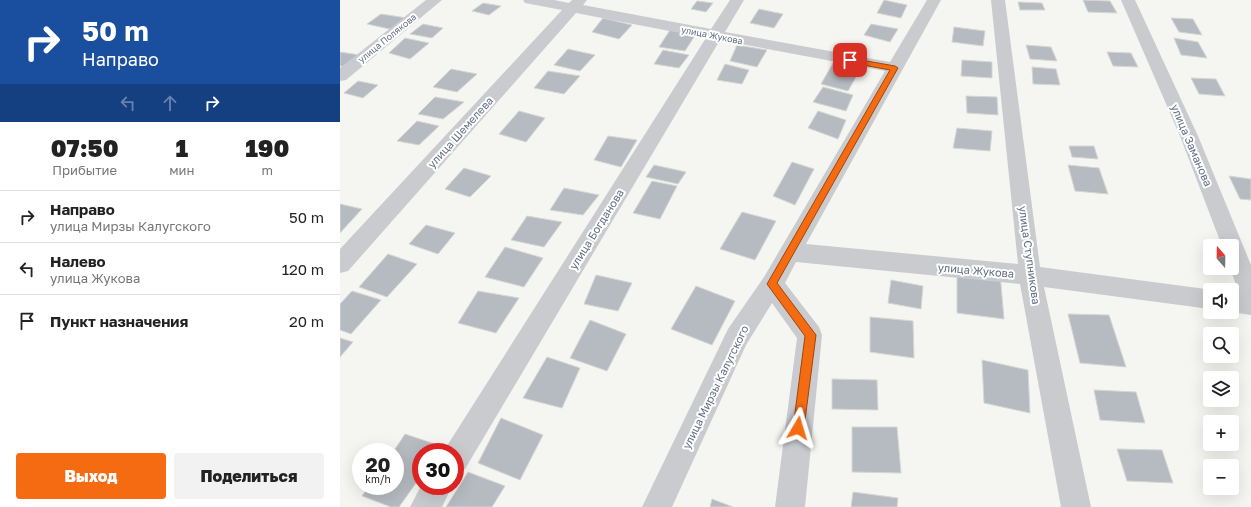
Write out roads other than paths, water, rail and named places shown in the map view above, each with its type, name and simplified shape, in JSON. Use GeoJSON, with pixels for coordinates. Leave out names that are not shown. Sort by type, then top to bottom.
{"type":"FeatureCollection","features":[{"type":"Feature","properties":{"kind":"street","name":"улица Полякова"},"geometry":{"type":"LineString","coordinates":[[340,76],[435,0]]}},
{"type":"Feature","properties":{"kind":"street","name":"улица Жукова"},"geometry":{"type":"LineString","coordinates":[[530,0],[577,4],[714,36],[895,68]]}},
{"type":"Feature","properties":{"kind":"street","name":"улица Богданова"},"geometry":{"type":"LineString","coordinates":[[464,444],[737,0]]}},
{"type":"Feature","properties":{"kind":"street","name":"улица Мирзы Калугского"},"geometry":{"type":"LineString","coordinates":[[657,507],[737,337],[772,284],[934,0]]}},
{"type":"Feature","properties":{"kind":"street","name":"улица Ступникова"},"geometry":{"type":"LineString","coordinates":[[998,0],[1030,275],[1076,507]]}},
{"type":"Feature","properties":{"kind":"street","name":"улица Заманова"},"geometry":{"type":"LineString","coordinates":[[1128,0],[1189,136],[1251,293]]}},
{"type":"Feature","properties":{"kind":"street","name":"улица Шемелева"},"geometry":{"type":"LineString","coordinates":[[340,264],[577,4]]}},
{"type":"Feature","properties":{"kind":"street","name":"улица Жукова"},"geometry":{"type":"LineString","coordinates":[[789,252],[1030,275],[1203,298]]}},
{"type":"Feature","properties":{"kind":"street"},"geometry":{"type":"LineString","coordinates":[[772,284],[810,335],[790,507]]}},
{"type":"Feature","properties":{"kind":"street"},"geometry":{"type":"LineString","coordinates":[[1239,303],[1251,305]]}},
{"type":"Feature","properties":{"kind":"street"},"geometry":{"type":"LineString","coordinates":[[425,507],[432,495]]}}]}
